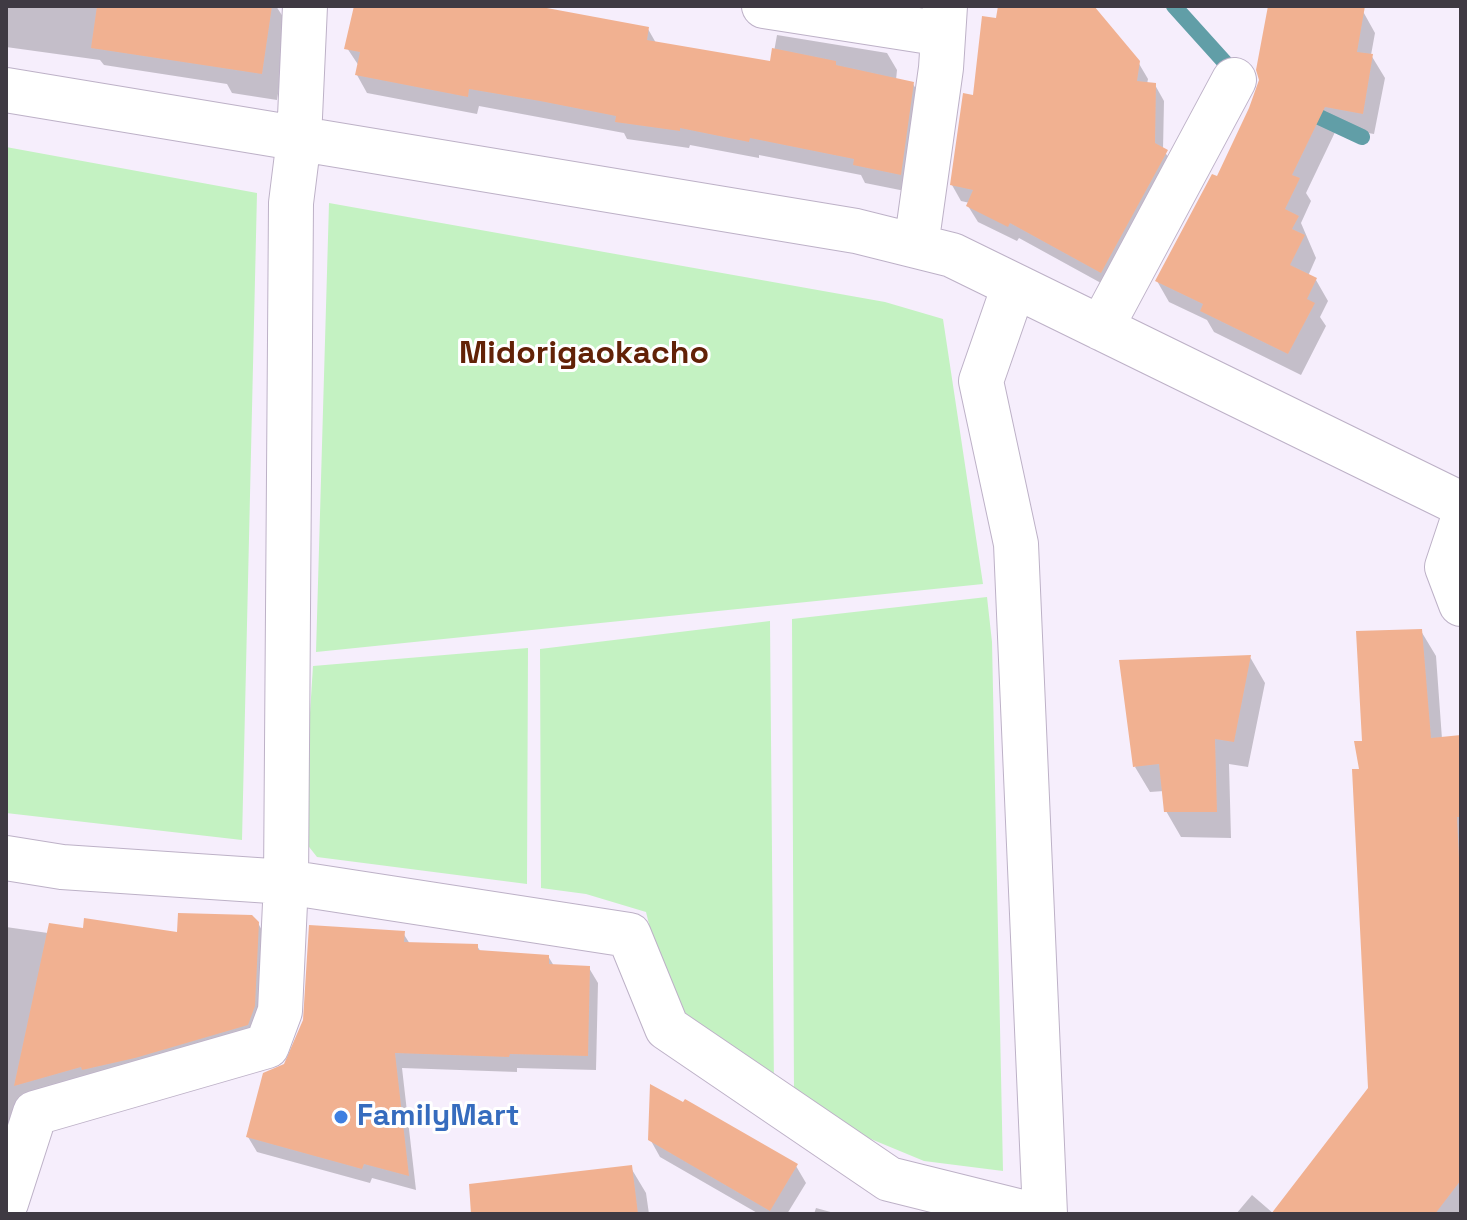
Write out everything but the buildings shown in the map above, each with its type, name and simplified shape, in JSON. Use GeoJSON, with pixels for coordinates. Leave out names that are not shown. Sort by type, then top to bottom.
{"type":"FeatureCollection","features":[{"type":"Feature","properties":{"kind":"street"},"geometry":{"type":"LineString","coordinates":[[6,1203],[35,1113],[267,1046],[280,1011],[286,882],[291,203],[299,139],[305,6]]}},
{"type":"Feature","properties":{"kind":"street"},"geometry":{"type":"LineString","coordinates":[[764,6],[944,20],[941,68],[916,246]]}},
{"type":"Feature","properties":{"kind":"street"},"geometry":{"type":"LineString","coordinates":[[1101,328],[1234,80]]}},
{"type":"Feature","properties":{"kind":"street"},"geometry":{"type":"LineString","coordinates":[[6,90],[856,231],[952,255],[1461,504]]}},
{"type":"Feature","properties":{"kind":"street"},"geometry":{"type":"LineString","coordinates":[[1014,286],[981,381],[1016,544],[1045,1214]]}},
{"type":"Feature","properties":{"kind":"street"},"geometry":{"type":"LineString","coordinates":[[1461,525],[1447,567],[1461,604]]}},
{"type":"Feature","properties":{"kind":"street"},"geometry":{"type":"LineString","coordinates":[[6,858],[62,867],[286,882],[629,935],[667,1028],[889,1179],[1030,1214]]}},
{"type":"Feature","properties":{"kind":"green space"},"geometry":{"type":"Polygon","coordinates":[[[6,147],[257,193],[242,840],[6,813],[6,147]]]}},
{"type":"Feature","properties":{"kind":"green space"},"geometry":{"type":"Polygon","coordinates":[[[329,203],[885,302],[943,319],[983,584],[316,652],[329,203]]]}},
{"type":"Feature","properties":{"kind":"green space"},"geometry":{"type":"Polygon","coordinates":[[[987,597],[992,642],[1003,1171],[924,1161],[866,1137],[794,1096],[792,619],[987,597]]]}},
{"type":"Feature","properties":{"kind":"green space"},"geometry":{"type":"Polygon","coordinates":[[[770,621],[774,1088],[692,1036],[667,997],[646,912],[586,894],[541,888],[540,649],[770,621]]]}},
{"type":"Feature","properties":{"kind":"green space"},"geometry":{"type":"Polygon","coordinates":[[[528,648],[527,884],[317,857],[302,838],[313,666],[528,648]]]}},
{"type":"Feature","properties":{"kind":"waterway"},"geometry":{"type":"LineString","coordinates":[[1174,6],[1238,77]]}},
{"type":"Feature","properties":{"kind":"waterway"},"geometry":{"type":"LineString","coordinates":[[1302,109],[1362,137]]}},
{"type":"Feature","properties":{"kind":"place","name":"FamilyMart"},"geometry":{"type":"Point","coordinates":[341,1117]}},
{"type":"Feature","properties":{"kind":"district","name":"Midorigaokacho"},"geometry":{"type":"Point","coordinates":[584,354]}}]}
